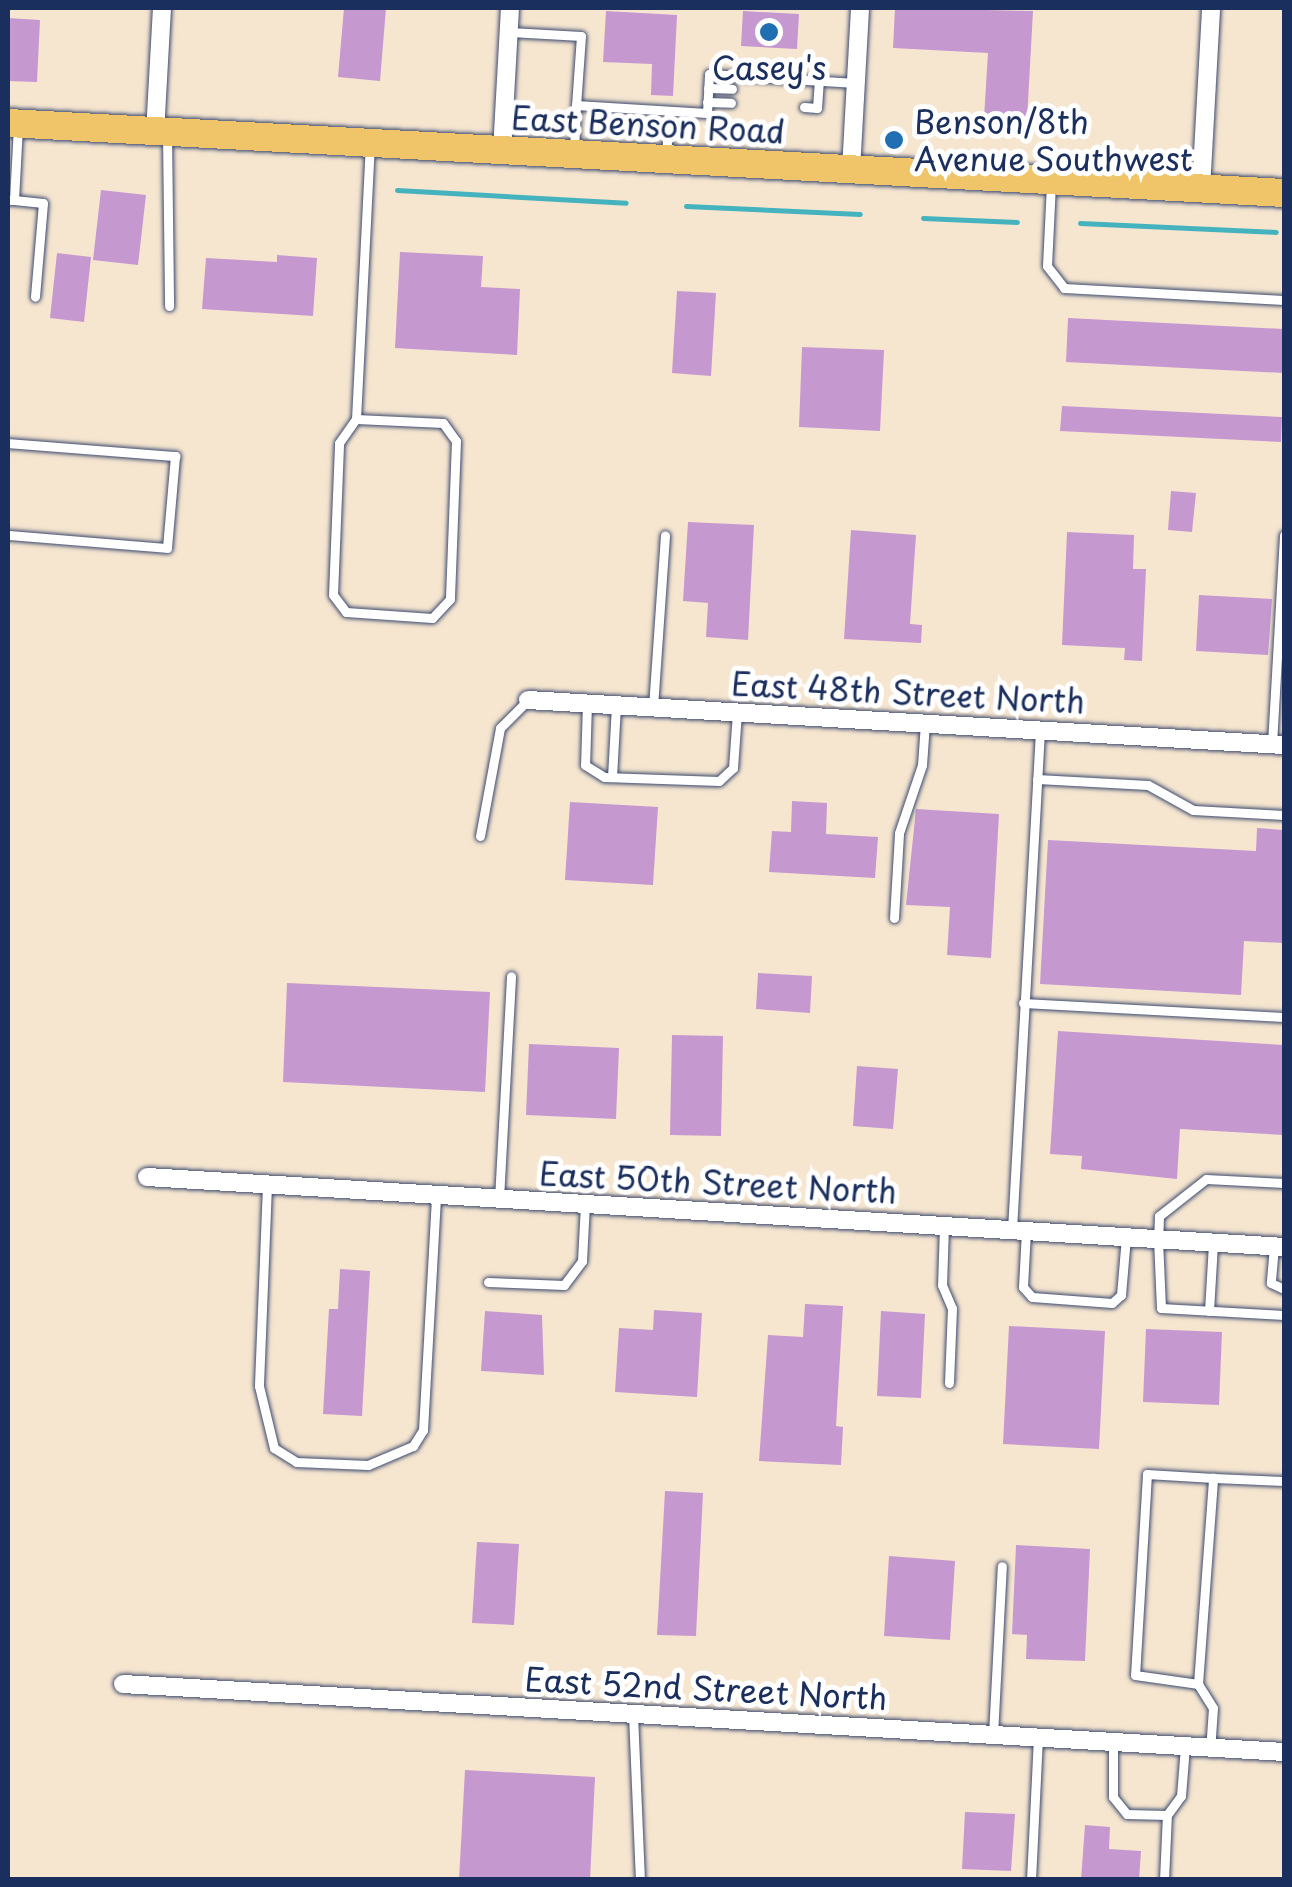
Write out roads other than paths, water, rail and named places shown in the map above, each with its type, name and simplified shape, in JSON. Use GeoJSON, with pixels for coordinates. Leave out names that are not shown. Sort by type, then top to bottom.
{"type":"FeatureCollection","features":[{"type":"Feature","properties":{"kind":"main road","name":"East Benson Road"},"geometry":{"type":"LineString","coordinates":[[13,124],[1284,193]]}},
{"type":"Feature","properties":{"kind":"street"},"geometry":{"type":"LineString","coordinates":[[161,133],[162,8]]}},
{"type":"Feature","properties":{"kind":"street"},"geometry":{"type":"LineString","coordinates":[[502,151],[510,8]]}},
{"type":"Feature","properties":{"kind":"street"},"geometry":{"type":"LineString","coordinates":[[851,170],[860,8]]}},
{"type":"Feature","properties":{"kind":"street"},"geometry":{"type":"LineString","coordinates":[[1201,188],[1210,8]]}},
{"type":"Feature","properties":{"kind":"street","name":"East 48th Street North"},"geometry":{"type":"LineString","coordinates":[[528,700],[1278,744]]}},
{"type":"Feature","properties":{"kind":"street","name":"East 50th Street North"},"geometry":{"type":"LineString","coordinates":[[147,1177],[1279,1247]]}},
{"type":"Feature","properties":{"kind":"street","name":"East 52nd Street North"},"geometry":{"type":"LineString","coordinates":[[123,1684],[1284,1752]]}},
{"type":"Feature","properties":{"kind":"lane"},"geometry":{"type":"LineString","coordinates":[[509,32],[581,36],[574,155]]}},
{"type":"Feature","properties":{"kind":"lane"},"geometry":{"type":"LineString","coordinates":[[576,105],[707,113],[709,74],[856,83]]}},
{"type":"Feature","properties":{"kind":"lane"},"geometry":{"type":"LineString","coordinates":[[804,107],[818,108],[819,81]]}},
{"type":"Feature","properties":{"kind":"lane"},"geometry":{"type":"LineString","coordinates":[[708,88],[732,90]]}},
{"type":"Feature","properties":{"kind":"lane"},"geometry":{"type":"LineString","coordinates":[[804,94],[818,94]]}},
{"type":"Feature","properties":{"kind":"lane"},"geometry":{"type":"LineString","coordinates":[[708,102],[732,103]]}},
{"type":"Feature","properties":{"kind":"lane"},"geometry":{"type":"LineString","coordinates":[[666,160],[669,110]]}},
{"type":"Feature","properties":{"kind":"lane"},"geometry":{"type":"LineString","coordinates":[[13,124],[11,200],[43,203],[35,297]]}},
{"type":"Feature","properties":{"kind":"lane"},"geometry":{"type":"LineString","coordinates":[[161,133],[168,306]]}},
{"type":"Feature","properties":{"kind":"lane"},"geometry":{"type":"LineString","coordinates":[[356,419],[443,424],[456,441],[450,599],[432,618],[346,612],[334,595],[339,443],[356,419],[370,144]]}},
{"type":"Feature","properties":{"kind":"lane"},"geometry":{"type":"LineString","coordinates":[[1051,181],[1047,266],[1064,288],[1284,300]]}},
{"type":"Feature","properties":{"kind":"lane"},"geometry":{"type":"LineString","coordinates":[[8,443],[175,456],[168,548],[8,535]]}},
{"type":"Feature","properties":{"kind":"lane"},"geometry":{"type":"LineString","coordinates":[[653,707],[665,535]]}},
{"type":"Feature","properties":{"kind":"lane"},"geometry":{"type":"LineString","coordinates":[[1278,744],[1284,535]]}},
{"type":"Feature","properties":{"kind":"lane"},"geometry":{"type":"LineString","coordinates":[[480,836],[500,728],[528,700]]}},
{"type":"Feature","properties":{"kind":"lane"},"geometry":{"type":"LineString","coordinates":[[587,703],[586,766],[612,777],[719,780],[733,768],[737,712]]}},
{"type":"Feature","properties":{"kind":"lane"},"geometry":{"type":"LineString","coordinates":[[612,777],[616,705]]}},
{"type":"Feature","properties":{"kind":"lane"},"geometry":{"type":"LineString","coordinates":[[894,918],[898,833],[922,765],[925,723]]}},
{"type":"Feature","properties":{"kind":"lane"},"geometry":{"type":"LineString","coordinates":[[1040,730],[1024,1003],[1019,1231],[1022,1287],[1032,1297],[1112,1304],[1121,1294],[1126,1237]]}},
{"type":"Feature","properties":{"kind":"lane"},"geometry":{"type":"LineString","coordinates":[[1037,780],[1148,785],[1194,810],[1284,815]]}},
{"type":"Feature","properties":{"kind":"lane"},"geometry":{"type":"LineString","coordinates":[[499,1199],[511,976]]}},
{"type":"Feature","properties":{"kind":"lane"},"geometry":{"type":"LineString","coordinates":[[1024,1003],[1284,1017]]}},
{"type":"Feature","properties":{"kind":"lane"},"geometry":{"type":"LineString","coordinates":[[1284,1183],[1206,1179],[1159,1216],[1158,1239],[1161,1308],[1284,1316]]}},
{"type":"Feature","properties":{"kind":"lane"},"geometry":{"type":"LineString","coordinates":[[267,1185],[259,1386],[274,1448],[296,1462],[368,1465],[413,1446],[423,1430],[436,1195]]}},
{"type":"Feature","properties":{"kind":"lane"},"geometry":{"type":"LineString","coordinates":[[488,1282],[564,1285],[582,1261],[585,1204]]}},
{"type":"Feature","properties":{"kind":"lane"},"geometry":{"type":"LineString","coordinates":[[944,1226],[942,1285],[952,1308],[949,1383]]}},
{"type":"Feature","properties":{"kind":"lane"},"geometry":{"type":"LineString","coordinates":[[1208,1311],[1212,1243]]}},
{"type":"Feature","properties":{"kind":"lane"},"geometry":{"type":"LineString","coordinates":[[1279,1247],[1271,1283],[1284,1289]]}},
{"type":"Feature","properties":{"kind":"lane"},"geometry":{"type":"LineString","coordinates":[[1198,1684],[1135,1675],[1147,1474],[1284,1481]]}},
{"type":"Feature","properties":{"kind":"lane"},"geometry":{"type":"LineString","coordinates":[[1210,1747],[1212,1708],[1198,1684],[1213,1478]]}},
{"type":"Feature","properties":{"kind":"lane"},"geometry":{"type":"LineString","coordinates":[[993,1735],[1002,1566]]}},
{"type":"Feature","properties":{"kind":"lane"},"geometry":{"type":"LineString","coordinates":[[634,1714],[640,1880]]}},
{"type":"Feature","properties":{"kind":"lane"},"geometry":{"type":"LineString","coordinates":[[1031,1880],[1038,1737]]}},
{"type":"Feature","properties":{"kind":"lane"},"geometry":{"type":"LineString","coordinates":[[1113,1742],[1113,1797],[1126,1814],[1167,1814]]}},
{"type":"Feature","properties":{"kind":"lane"},"geometry":{"type":"LineString","coordinates":[[1164,1880],[1167,1814],[1180,1796],[1185,1746]]}},
{"type":"Feature","properties":{"kind":"waterway"},"geometry":{"type":"LineString","coordinates":[[397,190],[626,203]]}},
{"type":"Feature","properties":{"kind":"waterway"},"geometry":{"type":"LineString","coordinates":[[686,206],[860,214]]}},
{"type":"Feature","properties":{"kind":"waterway"},"geometry":{"type":"LineString","coordinates":[[923,218],[1017,222]]}},
{"type":"Feature","properties":{"kind":"waterway"},"geometry":{"type":"LineString","coordinates":[[1080,223],[1276,232]]}},
{"type":"Feature","properties":{"kind":"place","name":"Casey's"},"geometry":{"type":"Point","coordinates":[769,32]}},
{"type":"Feature","properties":{"kind":"place","name":"Benson/8th Avenue Southwest"},"geometry":{"type":"Point","coordinates":[894,140]}}]}
